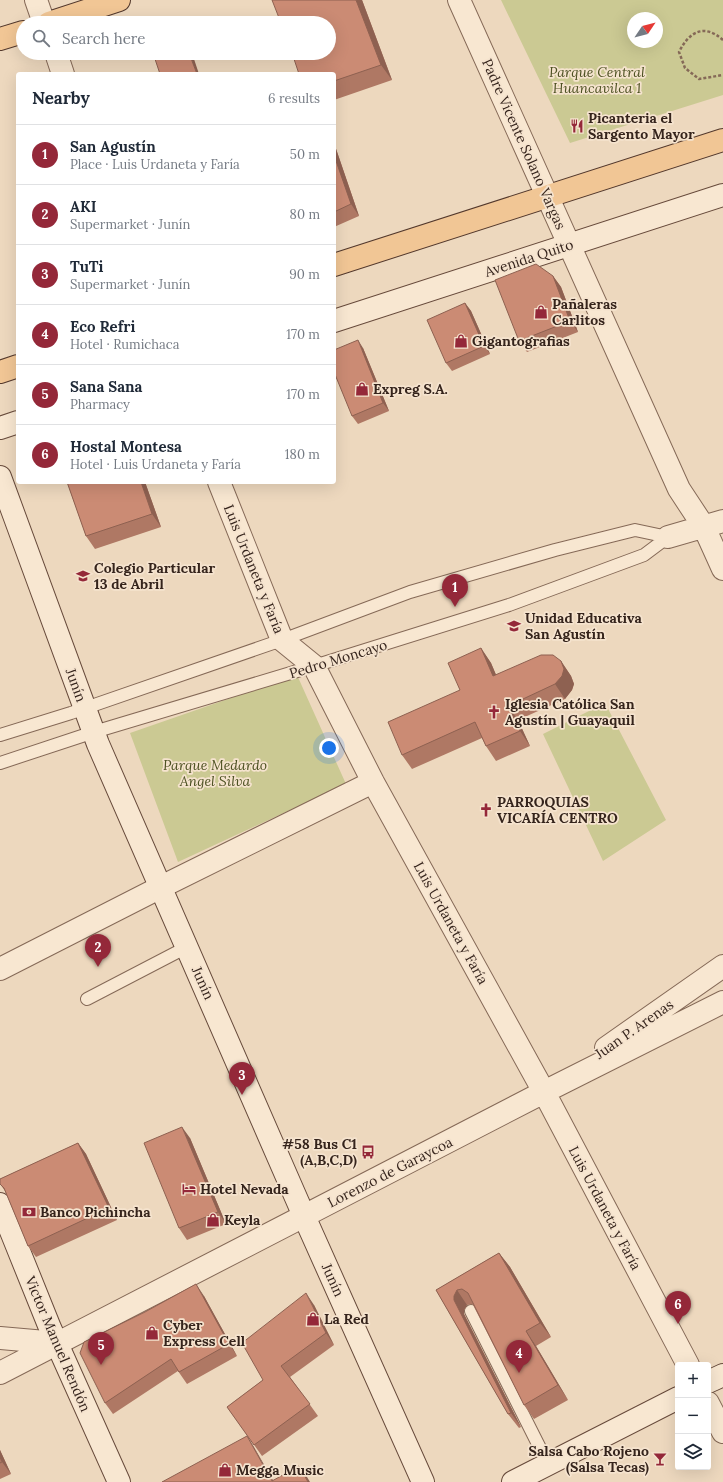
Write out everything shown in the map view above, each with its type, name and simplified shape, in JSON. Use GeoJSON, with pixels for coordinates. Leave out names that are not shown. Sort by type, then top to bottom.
{"type":"FeatureCollection","features":[{"type":"Feature","properties":{"kind":"main road"},"geometry":{"type":"LineString","coordinates":[[70,16],[119,0]]}},
{"type":"Feature","properties":{"kind":"main road"},"geometry":{"type":"LineString","coordinates":[[0,39],[16,34]]}},
{"type":"Feature","properties":{"kind":"main road"},"geometry":{"type":"LineString","coordinates":[[336,264],[723,140]]}},
{"type":"Feature","properties":{"kind":"main road"},"geometry":{"type":"LineString","coordinates":[[0,372],[16,367]]}},
{"type":"Feature","properties":{"kind":"street"},"geometry":{"type":"LineString","coordinates":[[36,0],[42,16]]}},
{"type":"Feature","properties":{"kind":"street","name":"Padre Vicente Solano Vargas"},"geometry":{"type":"LineString","coordinates":[[459,0],[679,489],[714,524],[723,569]]}},
{"type":"Feature","properties":{"kind":"street"},"geometry":{"type":"LineString","coordinates":[[58,60],[62,72]]}},
{"type":"Feature","properties":{"kind":"street","name":"Avenida Quito"},"geometry":{"type":"LineString","coordinates":[[336,320],[723,195]]}},
{"type":"Feature","properties":{"kind":"street"},"geometry":{"type":"LineString","coordinates":[[0,428],[16,423]]}},
{"type":"Feature","properties":{"kind":"street","name":"Luis Urdaneta y Faría"},"geometry":{"type":"LineString","coordinates":[[220,484],[282,640],[314,666],[373,782],[544,1092],[686,1362]]}},
{"type":"Feature","properties":{"kind":"street","name":"Junín"},"geometry":{"type":"LineString","coordinates":[[2,486],[84,709],[304,1216],[423,1482]]}},
{"type":"Feature","properties":{"kind":"street","name":"Pedro Moncayo"},"geometry":{"type":"LineString","coordinates":[[668,537],[714,524]]}},
{"type":"Feature","properties":{"kind":"street"},"geometry":{"type":"LineString","coordinates":[[0,969],[161,886],[373,782]]}},
{"type":"Feature","properties":{"kind":"street","name":"Juan P. Arenas"},"geometry":{"type":"LineString","coordinates":[[544,1092],[723,966]]}},
{"type":"Feature","properties":{"kind":"street","name":"Lorenzo de Garaycoa"},"geometry":{"type":"LineString","coordinates":[[0,1373],[544,1092],[723,1002]]}},
{"type":"Feature","properties":{"kind":"street","name":"Victor Manuel Rendón"},"geometry":{"type":"LineString","coordinates":[[0,1204],[57,1343],[119,1482]]}},
{"type":"Feature","properties":{"kind":"street"},"geometry":{"type":"LineString","coordinates":[[0,1338],[57,1343]]}},
{"type":"Feature","properties":{"kind":"street"},"geometry":{"type":"LineString","coordinates":[[711,1381],[723,1375]]}},
{"type":"Feature","properties":{"kind":"street"},"geometry":{"type":"LineString","coordinates":[[513,1482],[675,1400]]}},
{"type":"Feature","properties":{"kind":"street"},"geometry":{"type":"LineString","coordinates":[[711,1409],[723,1432]]}},
{"type":"Feature","properties":{"kind":"lane","name":"Pedro Moncayo"},"geometry":{"type":"LineString","coordinates":[[0,735],[84,709],[282,640],[410,592],[555,550],[635,530],[668,537]]}},
{"type":"Feature","properties":{"kind":"lane","name":"Pedro Moncayo"},"geometry":{"type":"LineString","coordinates":[[0,764],[94,732],[314,666],[509,605],[644,555],[668,537]]}},
{"type":"Feature","properties":{"kind":"lane"},"geometry":{"type":"LineString","coordinates":[[87,999],[187,947]]}},
{"type":"Feature","properties":{"kind":"lane"},"geometry":{"type":"LineString","coordinates":[[471,1311],[548,1464]]}},
{"type":"Feature","properties":{"kind":"path"},"geometry":{"type":"LineString","coordinates":[[723,40],[715,34],[707,32],[696,33],[685,40],[679,52],[685,68],[699,79],[723,74]]}},
{"type":"Feature","properties":{"kind":"green space","name":"Parque Central Huancavilca 1"},"geometry":{"type":"Polygon","coordinates":[[[501,0],[723,0],[723,95],[570,143],[501,0]]]}},
{"type":"Feature","properties":{"kind":"green space","name":"Parque Medardo Angel Silva"},"geometry":{"type":"Polygon","coordinates":[[[297,675],[346,784],[178,862],[130,733],[297,675]]]}},
{"type":"Feature","properties":{"kind":"green space"},"geometry":{"type":"Polygon","coordinates":[[[605,703],[666,820],[603,861],[543,734],[605,703]]]}},
{"type":"Feature","properties":{"kind":"building"},"geometry":{"type":"Polygon","coordinates":[[[272,0],[356,0],[381,65],[336,80],[336,72],[298,72],[294,60],[336,60],[336,16],[278,16],[272,0]]]}},
{"type":"Feature","properties":{"kind":"building"},"geometry":{"type":"Polygon","coordinates":[[[155,60],[192,60],[196,72],[159,72],[155,60]]]}},
{"type":"Feature","properties":{"kind":"building"},"geometry":{"type":"Polygon","coordinates":[[[336,161],[351,204],[336,211],[336,161]]]}},
{"type":"Feature","properties":{"kind":"building","name":"Pañaleras Carlitos"},"geometry":{"type":"Polygon","coordinates":[[[536,264],[553,276],[570,321],[519,341],[495,280],[536,264]]]}},
{"type":"Feature","properties":{"kind":"building","name":"Gigantografias"},"geometry":{"type":"Polygon","coordinates":[[[465,303],[484,346],[446,363],[427,320],[465,303]]]}},
{"type":"Feature","properties":{"kind":"building","name":"Expreg S.A."},"geometry":{"type":"Polygon","coordinates":[[[358,340],[383,403],[352,416],[336,377],[336,349],[358,340]]]}},
{"type":"Feature","properties":{"kind":"building"},"geometry":{"type":"Polygon","coordinates":[[[68,484],[142,484],[152,514],[86,536],[68,484]]]}},
{"type":"Feature","properties":{"kind":"building","name":"Iglesia Católica San Agustín | Guayaquil"},"geometry":{"type":"Polygon","coordinates":[[[481,648],[493,676],[541,655],[553,655],[561,661],[564,669],[562,676],[555,684],[508,706],[520,731],[486,746],[475,722],[402,755],[388,722],[460,690],[448,663],[481,648]]]}},
{"type":"Feature","properties":{"kind":"building","name":"Hotel Nevada"},"geometry":{"type":"Polygon","coordinates":[[[182,1127],[218,1212],[179,1228],[144,1143],[182,1127]]]}},
{"type":"Feature","properties":{"kind":"building"},"geometry":{"type":"Polygon","coordinates":[[[78,1143],[109,1208],[28,1246],[4,1188],[0,1184],[0,1179],[78,1143]]]}},
{"type":"Feature","properties":{"kind":"building"},"geometry":{"type":"Polygon","coordinates":[[[499,1253],[540,1323],[526,1331],[558,1385],[524,1405],[468,1293],[462,1289],[457,1290],[454,1300],[511,1413],[508,1414],[436,1290],[499,1253]]]}},
{"type":"Feature","properties":{"kind":"building"},"geometry":{"type":"Polygon","coordinates":[[[196,1284],[229,1344],[179,1372],[171,1359],[105,1403],[80,1353],[84,1342],[145,1312],[196,1284]]]}},
{"type":"Feature","properties":{"kind":"building"},"geometry":{"type":"Polygon","coordinates":[[[306,1293],[326,1333],[281,1366],[310,1404],[254,1445],[227,1407],[263,1380],[242,1343],[306,1293]]]}},
{"type":"Feature","properties":{"kind":"building"},"geometry":{"type":"Polygon","coordinates":[[[247,1436],[272,1481],[299,1466],[308,1482],[162,1482],[247,1436]]]}},
{"type":"Feature","properties":{"kind":"place","name":"Picanteria el Sargento Mayor"},"geometry":{"type":"Point","coordinates":[577,126]}},
{"type":"Feature","properties":{"kind":"place","name":"Pañaleras Carlitos"},"geometry":{"type":"Point","coordinates":[541,312]}},
{"type":"Feature","properties":{"kind":"place","name":"Gigantografias"},"geometry":{"type":"Point","coordinates":[461,341]}},
{"type":"Feature","properties":{"kind":"place","name":"Expreg S.A."},"geometry":{"type":"Point","coordinates":[362,389]}},
{"type":"Feature","properties":{"kind":"place","name":"Colegio Particular 13 de Abril"},"geometry":{"type":"Point","coordinates":[83,576]}},
{"type":"Feature","properties":{"kind":"place","name":"San Agustín"},"geometry":{"type":"Point","coordinates":[455,607]}},
{"type":"Feature","properties":{"kind":"place","name":"Unidad Educativa San Agustín"},"geometry":{"type":"Point","coordinates":[514,626]}},
{"type":"Feature","properties":{"kind":"place","name":"Iglesia Católica San Agustín | Guayaquil"},"geometry":{"type":"Point","coordinates":[494,712]}},
{"type":"Feature","properties":{"kind":"place","name":"PARROQUIAS VICARÍA CENTRO"},"geometry":{"type":"Point","coordinates":[486,810]}},
{"type":"Feature","properties":{"kind":"place","name":"AKI"},"geometry":{"type":"Point","coordinates":[98,967]}},
{"type":"Feature","properties":{"kind":"place","name":"TuTi"},"geometry":{"type":"Point","coordinates":[242,1095]}},
{"type":"Feature","properties":{"kind":"place","name":"#58 Bus C1 (A,B,C,D)"},"geometry":{"type":"Point","coordinates":[368,1152]}},
{"type":"Feature","properties":{"kind":"place","name":"Hotel Nevada"},"geometry":{"type":"Point","coordinates":[189,1189]}},
{"type":"Feature","properties":{"kind":"place","name":"Banco Pichincha"},"geometry":{"type":"Point","coordinates":[29,1212]}},
{"type":"Feature","properties":{"kind":"place","name":"Keyla"},"geometry":{"type":"Point","coordinates":[213,1220]}},
{"type":"Feature","properties":{"kind":"place","name":"La Red"},"geometry":{"type":"Point","coordinates":[313,1319]}},
{"type":"Feature","properties":{"kind":"place","name":"Hostal Montesa"},"geometry":{"type":"Point","coordinates":[678,1324]}},
{"type":"Feature","properties":{"kind":"place","name":"Cyber Express Cell"},"geometry":{"type":"Point","coordinates":[152,1333]}},
{"type":"Feature","properties":{"kind":"place","name":"Sana Sana"},"geometry":{"type":"Point","coordinates":[101,1365]}},
{"type":"Feature","properties":{"kind":"place","name":"Eco Refri"},"geometry":{"type":"Point","coordinates":[519,1373]}},
{"type":"Feature","properties":{"kind":"place","name":"Salsa Cabo Rojeno (Salsa Tecas)"},"geometry":{"type":"Point","coordinates":[660,1459]}},
{"type":"Feature","properties":{"kind":"place","name":"Megga Music"},"geometry":{"type":"Point","coordinates":[225,1470]}}]}
